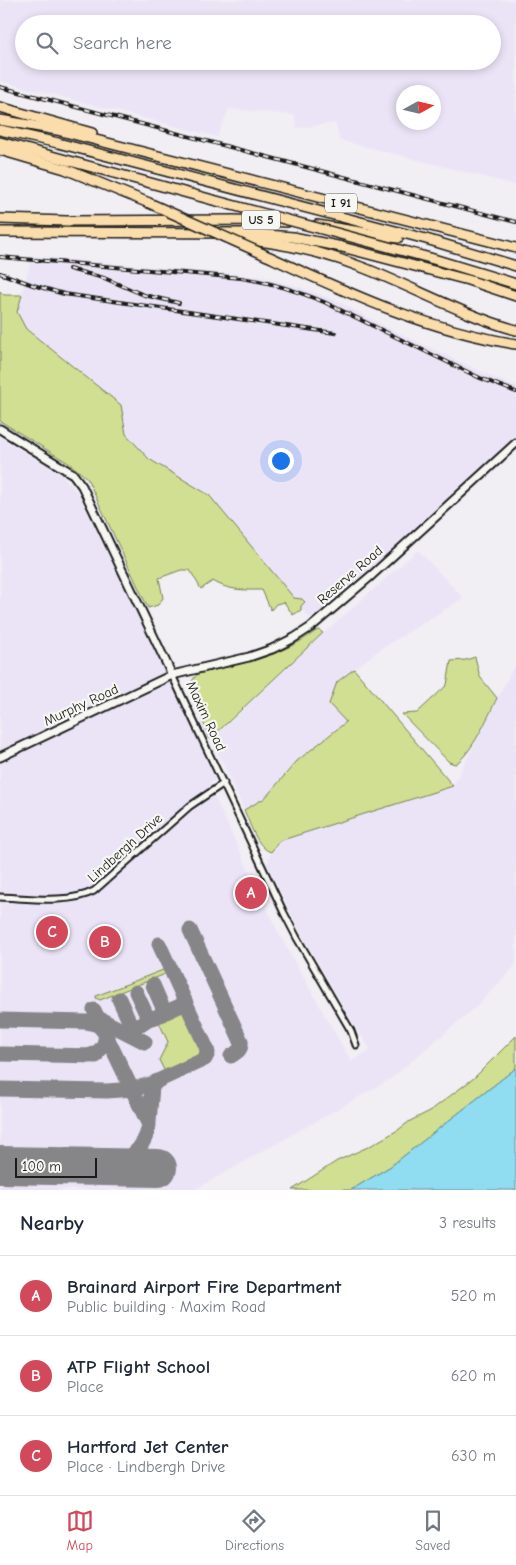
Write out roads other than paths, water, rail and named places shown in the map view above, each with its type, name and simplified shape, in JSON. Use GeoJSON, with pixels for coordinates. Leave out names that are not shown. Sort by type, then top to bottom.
{"type":"FeatureCollection","features":[{"type":"Feature","properties":{"kind":"highway"},"geometry":{"type":"LineString","coordinates":[[0,107],[134,144],[165,158]]}},
{"type":"Feature","properties":{"kind":"highway","name":"I 91"},"geometry":{"type":"LineString","coordinates":[[0,120],[56,130],[516,248]]}},
{"type":"Feature","properties":{"kind":"highway"},"geometry":{"type":"LineString","coordinates":[[0,130],[426,239],[516,266]]}},
{"type":"Feature","properties":{"kind":"highway"},"geometry":{"type":"LineString","coordinates":[[0,142],[430,258],[516,284]]}},
{"type":"Feature","properties":{"kind":"highway"},"geometry":{"type":"LineString","coordinates":[[0,150],[79,175],[149,203],[397,313],[458,332],[516,344]]}},
{"type":"Feature","properties":{"kind":"highway","name":"US 5"},"geometry":{"type":"LineString","coordinates":[[0,219],[67,221],[251,220],[303,223],[406,239],[467,255],[516,271]]}},
{"type":"Feature","properties":{"kind":"highway","name":"US 5"},"geometry":{"type":"LineString","coordinates":[[0,232],[243,232],[273,235],[313,240],[338,246],[449,275],[516,296]]}},
{"type":"Feature","properties":{"kind":"highway"},"geometry":{"type":"LineString","coordinates":[[152,233],[180,238],[222,238],[259,241],[315,252],[363,267],[465,313],[516,330]]}},
{"type":"Feature","properties":{"kind":"street","name":"Maxim Road"},"geometry":{"type":"LineString","coordinates":[[0,429],[73,474],[82,486],[290,924],[351,1031],[356,1045]]}},
{"type":"Feature","properties":{"kind":"street","name":"Reserve Road"},"geometry":{"type":"LineString","coordinates":[[172,675],[249,657],[272,649],[311,627],[372,575],[516,443]]}},
{"type":"Feature","properties":{"kind":"street","name":"Murphy Road"},"geometry":{"type":"LineString","coordinates":[[0,757],[172,675]]}},
{"type":"Feature","properties":{"kind":"street","name":"Lindbergh Drive"},"geometry":{"type":"LineString","coordinates":[[0,897],[71,898],[94,891],[190,806],[224,784]]}},
{"type":"Feature","properties":{"kind":"water"},"geometry":{"type":"Polygon","coordinates":[[[516,1068],[516,1190],[351,1190],[391,1166],[516,1068]]]}},
{"type":"Feature","properties":{"kind":"railway"},"geometry":{"type":"LineString","coordinates":[[0,87],[516,222]]}},
{"type":"Feature","properties":{"kind":"railway"},"geometry":{"type":"LineString","coordinates":[[0,257],[241,278],[273,284],[324,302],[480,378],[516,392]]}},
{"type":"Feature","properties":{"kind":"railway"},"geometry":{"type":"LineString","coordinates":[[69,269],[104,278],[144,295],[179,303]]}},
{"type":"Feature","properties":{"kind":"railway"},"geometry":{"type":"LineString","coordinates":[[0,273],[64,294],[335,333]]}},
{"type":"Feature","properties":{"kind":"place","name":"Brainard Airport Fire Department"},"geometry":{"type":"Point","coordinates":[251,893]}},
{"type":"Feature","properties":{"kind":"place","name":"Hartford Jet Center"},"geometry":{"type":"Point","coordinates":[52,932]}},
{"type":"Feature","properties":{"kind":"place","name":"ATP Flight School"},"geometry":{"type":"Point","coordinates":[105,942]}}]}
